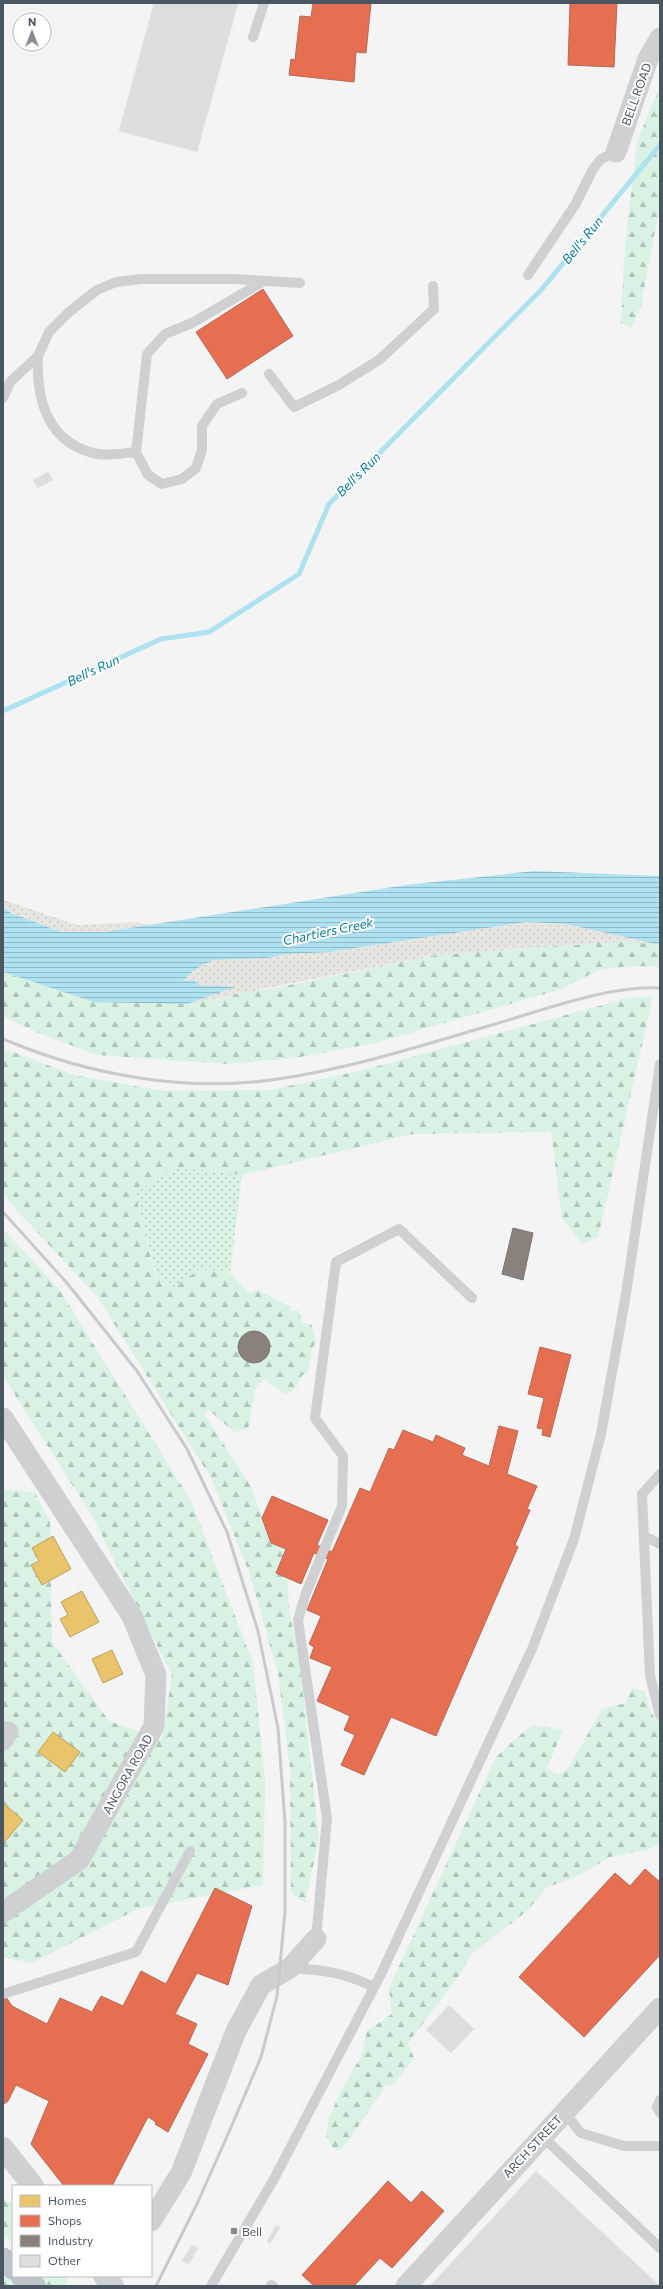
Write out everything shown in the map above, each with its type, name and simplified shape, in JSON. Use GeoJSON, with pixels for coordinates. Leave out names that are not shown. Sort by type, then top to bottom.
{"type":"FeatureCollection","features":[{"type":"Feature","properties":{"kind":"highway"},"geometry":{"type":"LineString","coordinates":[[3,2259],[12,2267]]}},
{"type":"Feature","properties":{"kind":"highway"},"geometry":{"type":"LineString","coordinates":[[23,2277],[34,2286]]}},
{"type":"Feature","properties":{"kind":"street","name":"BELL ROAD"},"geometry":{"type":"LineString","coordinates":[[616,152],[648,59],[660,38]]}},
{"type":"Feature","properties":{"kind":"street","name":"ANGORA ROAD"},"geometry":{"type":"LineString","coordinates":[[3,1418],[132,1616],[156,1675],[154,1726],[78,1860],[3,1912]]}},
{"type":"Feature","properties":{"kind":"street"},"geometry":{"type":"LineString","coordinates":[[152,2219],[181,2173],[236,2031],[261,1985],[290,1968],[316,1939]]}},
{"type":"Feature","properties":{"kind":"street","name":"ARCH STREET"},"geometry":{"type":"LineString","coordinates":[[406,2286],[660,2008]]}},
{"type":"Feature","properties":{"kind":"street"},"geometry":{"type":"LineString","coordinates":[[3,2148],[32,2185]]}},
{"type":"Feature","properties":{"kind":"lane"},"geometry":{"type":"LineString","coordinates":[[253,37],[264,3]]}},
{"type":"Feature","properties":{"kind":"lane"},"geometry":{"type":"LineString","coordinates":[[528,275],[575,205],[593,169],[601,159],[616,152]]}},
{"type":"Feature","properties":{"kind":"lane"},"geometry":{"type":"LineString","coordinates":[[136,452],[99,454],[70,443],[55,428],[43,407],[37,381],[38,356],[49,332],[69,312],[98,290],[116,282],[142,280],[264,281],[300,283]]}},
{"type":"Feature","properties":{"kind":"lane"},"geometry":{"type":"LineString","coordinates":[[242,393],[217,404],[202,426],[202,450],[196,468],[182,479],[162,484],[148,475],[136,452],[147,354],[165,334],[192,323],[264,281]]}},
{"type":"Feature","properties":{"kind":"lane"},"geometry":{"type":"LineString","coordinates":[[269,374],[294,407],[337,386],[379,360],[434,309],[433,286]]}},
{"type":"Feature","properties":{"kind":"lane"},"geometry":{"type":"LineString","coordinates":[[3,398],[10,382],[38,356]]}},
{"type":"Feature","properties":{"kind":"lane"},"geometry":{"type":"LineString","coordinates":[[211,2286],[274,2179],[374,1987],[532,1649],[574,1539],[601,1434],[626,1294],[660,1064]]}},
{"type":"Feature","properties":{"kind":"lane"},"geometry":{"type":"LineString","coordinates":[[316,1939],[327,1818],[298,1620],[306,1593],[342,1506],[343,1456],[315,1418],[336,1262],[399,1229],[472,1298]]}},
{"type":"Feature","properties":{"kind":"lane"},"geometry":{"type":"LineString","coordinates":[[660,1474],[642,1494],[650,1676],[660,1715]]}},
{"type":"Feature","properties":{"kind":"lane"},"geometry":{"type":"LineString","coordinates":[[644,1536],[660,1544]]}},
{"type":"Feature","properties":{"kind":"lane"},"geometry":{"type":"LineString","coordinates":[[3,1994],[136,1952],[190,1851]]}},
{"type":"Feature","properties":{"kind":"lane"},"geometry":{"type":"LineString","coordinates":[[290,1968],[325,1970],[348,1975],[374,1987]]}},
{"type":"Feature","properties":{"kind":"lane"},"geometry":{"type":"LineString","coordinates":[[660,2100],[656,2107],[660,2112]]}},
{"type":"Feature","properties":{"kind":"lane"},"geometry":{"type":"LineString","coordinates":[[564,2112],[581,2133],[624,2146],[660,2146]]}},
{"type":"Feature","properties":{"kind":"lane"},"geometry":{"type":"LineString","coordinates":[[542,2136],[660,2248]]}},
{"type":"Feature","properties":{"kind":"green space"},"geometry":{"type":"Polygon","coordinates":[[[660,86],[660,205],[641,305],[631,328],[621,323],[625,246],[637,142],[660,86]]]}},
{"type":"Feature","properties":{"kind":"green space"},"geometry":{"type":"Polygon","coordinates":[[[625,941],[660,945],[660,967],[638,966],[600,969],[562,989],[375,1043],[295,1058],[226,1064],[97,1055],[41,1034],[3,1016],[3,972],[94,1002],[270,989],[436,955],[625,941]]]}},
{"type":"Feature","properties":{"kind":"green space"},"geometry":{"type":"Polygon","coordinates":[[[632,997],[653,997],[598,1237],[582,1244],[562,1218],[551,1132],[413,1134],[242,1175],[178,1167],[135,1193],[156,1277],[171,1289],[200,1269],[230,1273],[249,1293],[258,1290],[290,1307],[291,1311],[298,1310],[303,1324],[311,1323],[316,1342],[312,1349],[308,1373],[302,1375],[296,1387],[291,1392],[284,1394],[265,1379],[256,1387],[248,1429],[234,1432],[208,1409],[204,1414],[251,1486],[271,1543],[286,1549],[289,1611],[299,1655],[319,1839],[305,1903],[291,1893],[290,1769],[278,1673],[249,1572],[211,1478],[98,1298],[3,1195],[3,1048],[74,1075],[163,1091],[271,1090],[367,1069],[632,997]]]}},
{"type":"Feature","properties":{"kind":"green space"},"geometry":{"type":"Polygon","coordinates":[[[178,1167],[242,1175],[230,1273],[200,1269],[171,1290],[157,1277],[135,1193],[178,1167]]]}},
{"type":"Feature","properties":{"kind":"green space"},"geometry":{"type":"Polygon","coordinates":[[[3,1229],[59,1289],[191,1501],[253,1663],[265,1779],[263,1885],[138,1909],[32,1963],[3,1957],[3,1489],[35,1493],[50,1521],[52,1642],[109,1721],[162,1740],[172,1675],[92,1516],[3,1376],[3,1229]]]}},
{"type":"Feature","properties":{"kind":"green space"},"geometry":{"type":"Polygon","coordinates":[[[632,1688],[645,1691],[649,1708],[656,1720],[660,1717],[660,1844],[647,1850],[610,1857],[574,1878],[547,1887],[527,1911],[470,1955],[461,1973],[408,2043],[414,2058],[393,2085],[386,2085],[340,2151],[333,2149],[326,2137],[328,2121],[341,2090],[361,2057],[367,2031],[392,2014],[389,1988],[496,1757],[529,1727],[542,1726],[563,1730],[547,1768],[558,1775],[569,1767],[602,1709],[626,1703],[632,1688]]]}},
{"type":"Feature","properties":{"kind":"green space"},"geometry":{"type":"Polygon","coordinates":[[[3,2200],[12,2203],[12,2243],[3,2235],[3,2200]]]}},
{"type":"Feature","properties":{"kind":"green space"},"geometry":{"type":"Polygon","coordinates":[[[3,2266],[12,2275],[12,2277],[67,2277],[65,2286],[3,2286],[3,2266]]]}},
{"type":"Feature","properties":{"kind":"sand"},"geometry":{"type":"Polygon","coordinates":[[[3,900],[77,925],[136,922],[148,925],[104,932],[61,932],[11,913],[3,907],[3,900]]]}},
{"type":"Feature","properties":{"kind":"sand"},"geometry":{"type":"Polygon","coordinates":[[[526,922],[566,924],[659,945],[624,941],[436,955],[187,1004],[234,987],[199,985],[183,981],[194,970],[212,960],[267,958],[288,954],[329,952],[526,922]]]}},
{"type":"Feature","properties":{"kind":"water","name":"Chartiers Creek"},"geometry":{"type":"Polygon","coordinates":[[[534,871],[660,876],[660,945],[566,924],[526,922],[329,952],[288,954],[267,958],[213,960],[194,970],[183,981],[194,980],[199,985],[235,987],[187,1004],[94,1002],[3,972],[3,907],[11,913],[61,932],[104,932],[406,885],[534,871]]]}},
{"type":"Feature","properties":{"kind":"building: Homes"},"geometry":{"type":"Polygon","coordinates":[[[53,1536],[71,1569],[42,1585],[31,1565],[39,1561],[32,1548],[53,1536]]]}},
{"type":"Feature","properties":{"kind":"building: Homes"},"geometry":{"type":"Polygon","coordinates":[[[82,1591],[99,1622],[70,1637],[60,1619],[68,1615],[61,1602],[82,1591]]]}},
{"type":"Feature","properties":{"kind":"building: Homes"},"geometry":{"type":"Polygon","coordinates":[[[112,1650],[123,1674],[103,1683],[92,1659],[112,1650]]]}},
{"type":"Feature","properties":{"kind":"building: Homes"},"geometry":{"type":"Polygon","coordinates":[[[53,1732],[80,1752],[65,1772],[38,1752],[53,1732]]]}},
{"type":"Feature","properties":{"kind":"building: Homes"},"geometry":{"type":"Polygon","coordinates":[[[4,1804],[23,1820],[3,1844],[3,1806],[4,1804]]]}},
{"type":"Feature","properties":{"kind":"building: Shops"},"geometry":{"type":"Polygon","coordinates":[[[313,3],[371,3],[366,53],[356,52],[354,82],[289,75],[291,59],[295,60],[300,16],[311,17],[313,3]]]}},
{"type":"Feature","properties":{"kind":"building: Shops"},"geometry":{"type":"Polygon","coordinates":[[[570,3],[617,3],[614,67],[568,65],[570,3]]]}},
{"type":"Feature","properties":{"kind":"building: Shops"},"geometry":{"type":"Polygon","coordinates":[[[263,289],[293,336],[227,379],[196,332],[263,289]]]}},
{"type":"Feature","properties":{"kind":"building: Shops"},"geometry":{"type":"Polygon","coordinates":[[[540,1347],[571,1355],[550,1437],[542,1435],[543,1429],[537,1428],[544,1398],[528,1394],[540,1347]]]}},
{"type":"Feature","properties":{"kind":"building: Shops"},"geometry":{"type":"Polygon","coordinates":[[[499,1426],[518,1431],[507,1474],[537,1486],[527,1509],[530,1510],[515,1545],[518,1547],[436,1736],[391,1717],[364,1775],[341,1765],[355,1735],[344,1730],[350,1716],[317,1701],[332,1667],[310,1658],[314,1647],[309,1644],[321,1616],[307,1610],[328,1559],[314,1553],[301,1584],[276,1573],[286,1549],[271,1543],[262,1518],[272,1496],[328,1520],[317,1545],[332,1552],[360,1488],[370,1492],[389,1448],[394,1450],[403,1430],[433,1442],[436,1435],[465,1448],[462,1455],[489,1466],[499,1426]]]}},
{"type":"Feature","properties":{"kind":"building: Shops"},"geometry":{"type":"Polygon","coordinates":[[[645,1869],[660,1882],[660,1955],[584,2037],[519,1977],[615,1873],[630,1886],[645,1869]]]}},
{"type":"Feature","properties":{"kind":"building: Shops"},"geometry":{"type":"Polygon","coordinates":[[[215,1888],[252,1906],[228,1985],[197,1973],[175,2014],[197,2024],[188,2044],[208,2054],[168,2132],[155,2124],[156,2122],[148,2117],[113,2185],[63,2185],[31,2144],[49,2101],[16,2085],[8,2101],[4,2104],[3,2102],[3,1999],[6,1997],[12,2006],[47,2024],[60,1998],[92,2012],[101,1996],[123,2006],[141,1971],[166,1984],[215,1888]]]}},
{"type":"Feature","properties":{"kind":"building: Shops"},"geometry":{"type":"Polygon","coordinates":[[[388,2181],[411,2203],[422,2191],[444,2211],[392,2268],[380,2258],[354,2286],[312,2286],[313,2285],[302,2275],[388,2181]]]}},
{"type":"Feature","properties":{"kind":"building: Industry"},"geometry":{"type":"Polygon","coordinates":[[[513,1228],[533,1233],[523,1280],[502,1274],[513,1228]]]}},
{"type":"Feature","properties":{"kind":"building: Industry"},"geometry":{"type":"Polygon","coordinates":[[[254,1331],[260,1332],[267,1338],[270,1347],[269,1353],[263,1360],[254,1363],[248,1362],[241,1356],[238,1347],[239,1341],[245,1334],[254,1331]]]}},
{"type":"Feature","properties":{"kind":"building: Other"},"geometry":{"type":"Polygon","coordinates":[[[154,3],[238,3],[197,152],[119,131],[154,3]]]}},
{"type":"Feature","properties":{"kind":"building: Other"},"geometry":{"type":"Polygon","coordinates":[[[48,472],[53,480],[37,488],[33,480],[48,472]]]}},
{"type":"Feature","properties":{"kind":"building: Other"},"geometry":{"type":"Polygon","coordinates":[[[449,2005],[474,2029],[451,2053],[426,2030],[449,2005]]]}},
{"type":"Feature","properties":{"kind":"building: Other"},"geometry":{"type":"Polygon","coordinates":[[[536,2171],[660,2286],[430,2286],[536,2171]]]}},
{"type":"Feature","properties":{"kind":"building: Other"},"geometry":{"type":"Polygon","coordinates":[[[276,2225],[280,2228],[270,2244],[267,2242],[276,2225]]]}},
{"type":"Feature","properties":{"kind":"building: Other"},"geometry":{"type":"Polygon","coordinates":[[[192,2245],[198,2248],[189,2264],[182,2261],[192,2245]]]}},
{"type":"Feature","properties":{"kind":"waterway","name":"Bell's Run"},"geometry":{"type":"LineString","coordinates":[[3,711],[161,639],[209,632],[299,574],[329,504],[542,289],[660,145]]}},
{"type":"Feature","properties":{"kind":"railway"},"geometry":{"type":"LineString","coordinates":[[3,1039],[35,1052],[69,1062],[138,1078],[208,1084],[243,1083],[278,1079],[333,1069],[442,1040],[598,994],[620,990],[660,988]]}},
{"type":"Feature","properties":{"kind":"railway"},"geometry":{"type":"LineString","coordinates":[[3,1212],[67,1283],[137,1371],[187,1449],[227,1532],[258,1631],[278,1728],[285,1822],[285,1912],[277,1996],[261,2057],[197,2204],[156,2286]]}},
{"type":"Feature","properties":{"kind":"place","name":"Bell"},"geometry":{"type":"Point","coordinates":[234,2231]}}]}
